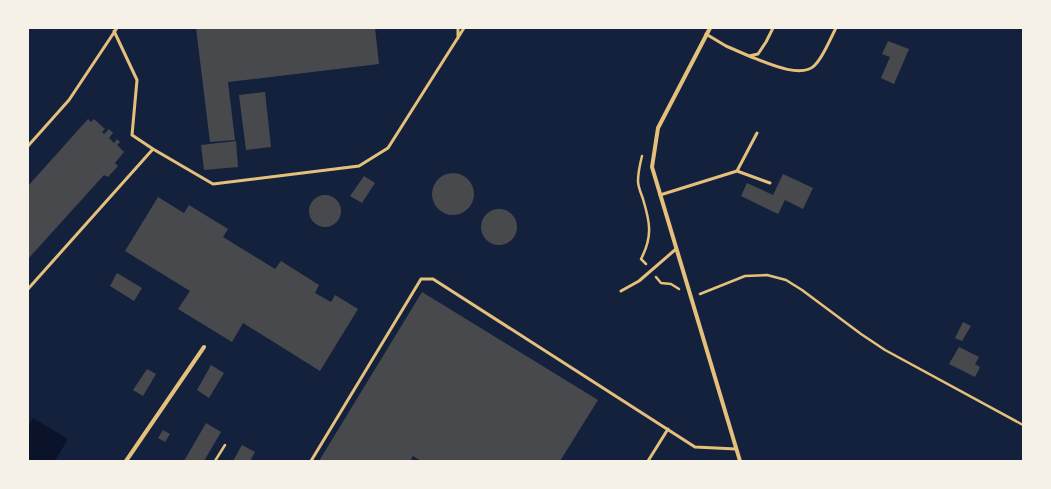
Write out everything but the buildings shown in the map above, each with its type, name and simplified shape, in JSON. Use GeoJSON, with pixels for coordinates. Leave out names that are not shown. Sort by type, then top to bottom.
{"type":"FeatureCollection","features":[{"type":"Feature","properties":{"kind":"street"},"geometry":{"type":"LineString","coordinates":[[710,28],[658,128],[652,167],[740,461]]}},
{"type":"Feature","properties":{"kind":"street"},"geometry":{"type":"LineString","coordinates":[[126,461],[204,347]]}},
{"type":"Feature","properties":{"kind":"lane"},"geometry":{"type":"LineString","coordinates":[[458,28],[458,38]]}},
{"type":"Feature","properties":{"kind":"lane"},"geometry":{"type":"LineString","coordinates":[[116,30],[137,80],[132,135],[213,184],[359,166],[388,148],[464,28]]}},
{"type":"Feature","properties":{"kind":"lane"},"geometry":{"type":"LineString","coordinates":[[749,56],[758,54],[773,28]]}},
{"type":"Feature","properties":{"kind":"lane"},"geometry":{"type":"LineString","coordinates":[[706,34],[726,46],[777,67],[796,71],[808,71],[815,65],[836,28]]}},
{"type":"Feature","properties":{"kind":"lane"},"geometry":{"type":"LineString","coordinates":[[28,146],[68,100],[116,30]]}},
{"type":"Feature","properties":{"kind":"lane"},"geometry":{"type":"LineString","coordinates":[[737,171],[757,133]]}},
{"type":"Feature","properties":{"kind":"lane"},"geometry":{"type":"LineString","coordinates":[[28,289],[153,149]]}},
{"type":"Feature","properties":{"kind":"lane"},"geometry":{"type":"LineString","coordinates":[[660,195],[737,171],[770,182]]}},
{"type":"Feature","properties":{"kind":"lane"},"geometry":{"type":"LineString","coordinates":[[622,291],[639,281],[676,249]]}},
{"type":"Feature","properties":{"kind":"lane"},"geometry":{"type":"LineString","coordinates":[[310,461],[421,279],[433,279],[695,447],[736,449]]}},
{"type":"Feature","properties":{"kind":"lane"},"geometry":{"type":"LineString","coordinates":[[648,461],[668,429]]}},
{"type":"Feature","properties":{"kind":"path"},"geometry":{"type":"LineString","coordinates":[[690,298],[745,276],[767,275],[786,280],[885,350],[1023,425]]}},
{"type":"Feature","properties":{"kind":"path"},"geometry":{"type":"LineString","coordinates":[[216,461],[225,445]]}},
{"type":"Feature","properties":{"kind":"water"},"geometry":{"type":"Polygon","coordinates":[[[33,418],[68,439],[55,461],[28,461],[28,427],[33,418]]]}}]}
